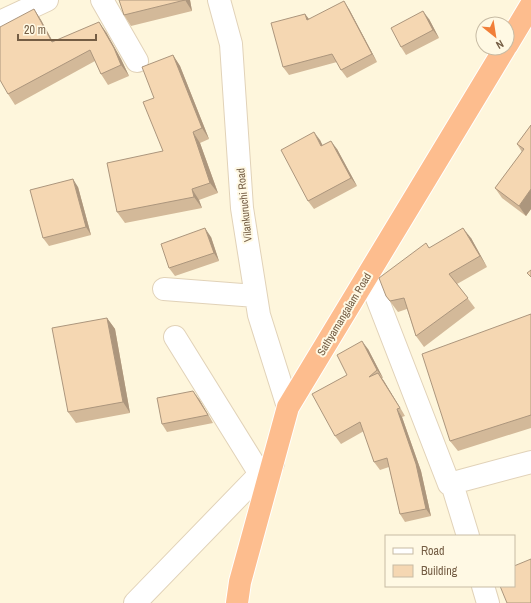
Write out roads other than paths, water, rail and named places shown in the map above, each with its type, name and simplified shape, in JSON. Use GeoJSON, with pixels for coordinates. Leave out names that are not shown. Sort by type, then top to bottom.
{"type":"FeatureCollection","features":[{"type":"Feature","properties":{"kind":"highway"},"geometry":{"type":"LineString","coordinates":[[515,32],[531,5]]}},
{"type":"Feature","properties":{"kind":"highway","name":"Sathyamangalam Road"},"geometry":{"type":"LineString","coordinates":[[237,603],[240,582],[266,469],[288,407],[500,56]]}},
{"type":"Feature","properties":{"kind":"street"},"geometry":{"type":"LineString","coordinates":[[0,22],[45,0]]}},
{"type":"Feature","properties":{"kind":"street"},"geometry":{"type":"LineString","coordinates":[[102,0],[137,61]]}},
{"type":"Feature","properties":{"kind":"street","name":"Vilankuruchi Road"},"geometry":{"type":"LineString","coordinates":[[219,0],[231,44],[242,208],[259,314],[288,407]]}},
{"type":"Feature","properties":{"kind":"street"},"geometry":{"type":"LineString","coordinates":[[368,275],[449,484],[453,487],[468,535]]}},
{"type":"Feature","properties":{"kind":"street"},"geometry":{"type":"LineString","coordinates":[[164,289],[256,296]]}},
{"type":"Feature","properties":{"kind":"street"},"geometry":{"type":"LineString","coordinates":[[135,603],[266,469],[175,337]]}},
{"type":"Feature","properties":{"kind":"street"},"geometry":{"type":"LineString","coordinates":[[449,484],[531,462]]}},
{"type":"Feature","properties":{"kind":"street"},"geometry":{"type":"LineString","coordinates":[[483,587],[488,603]]}}]}
